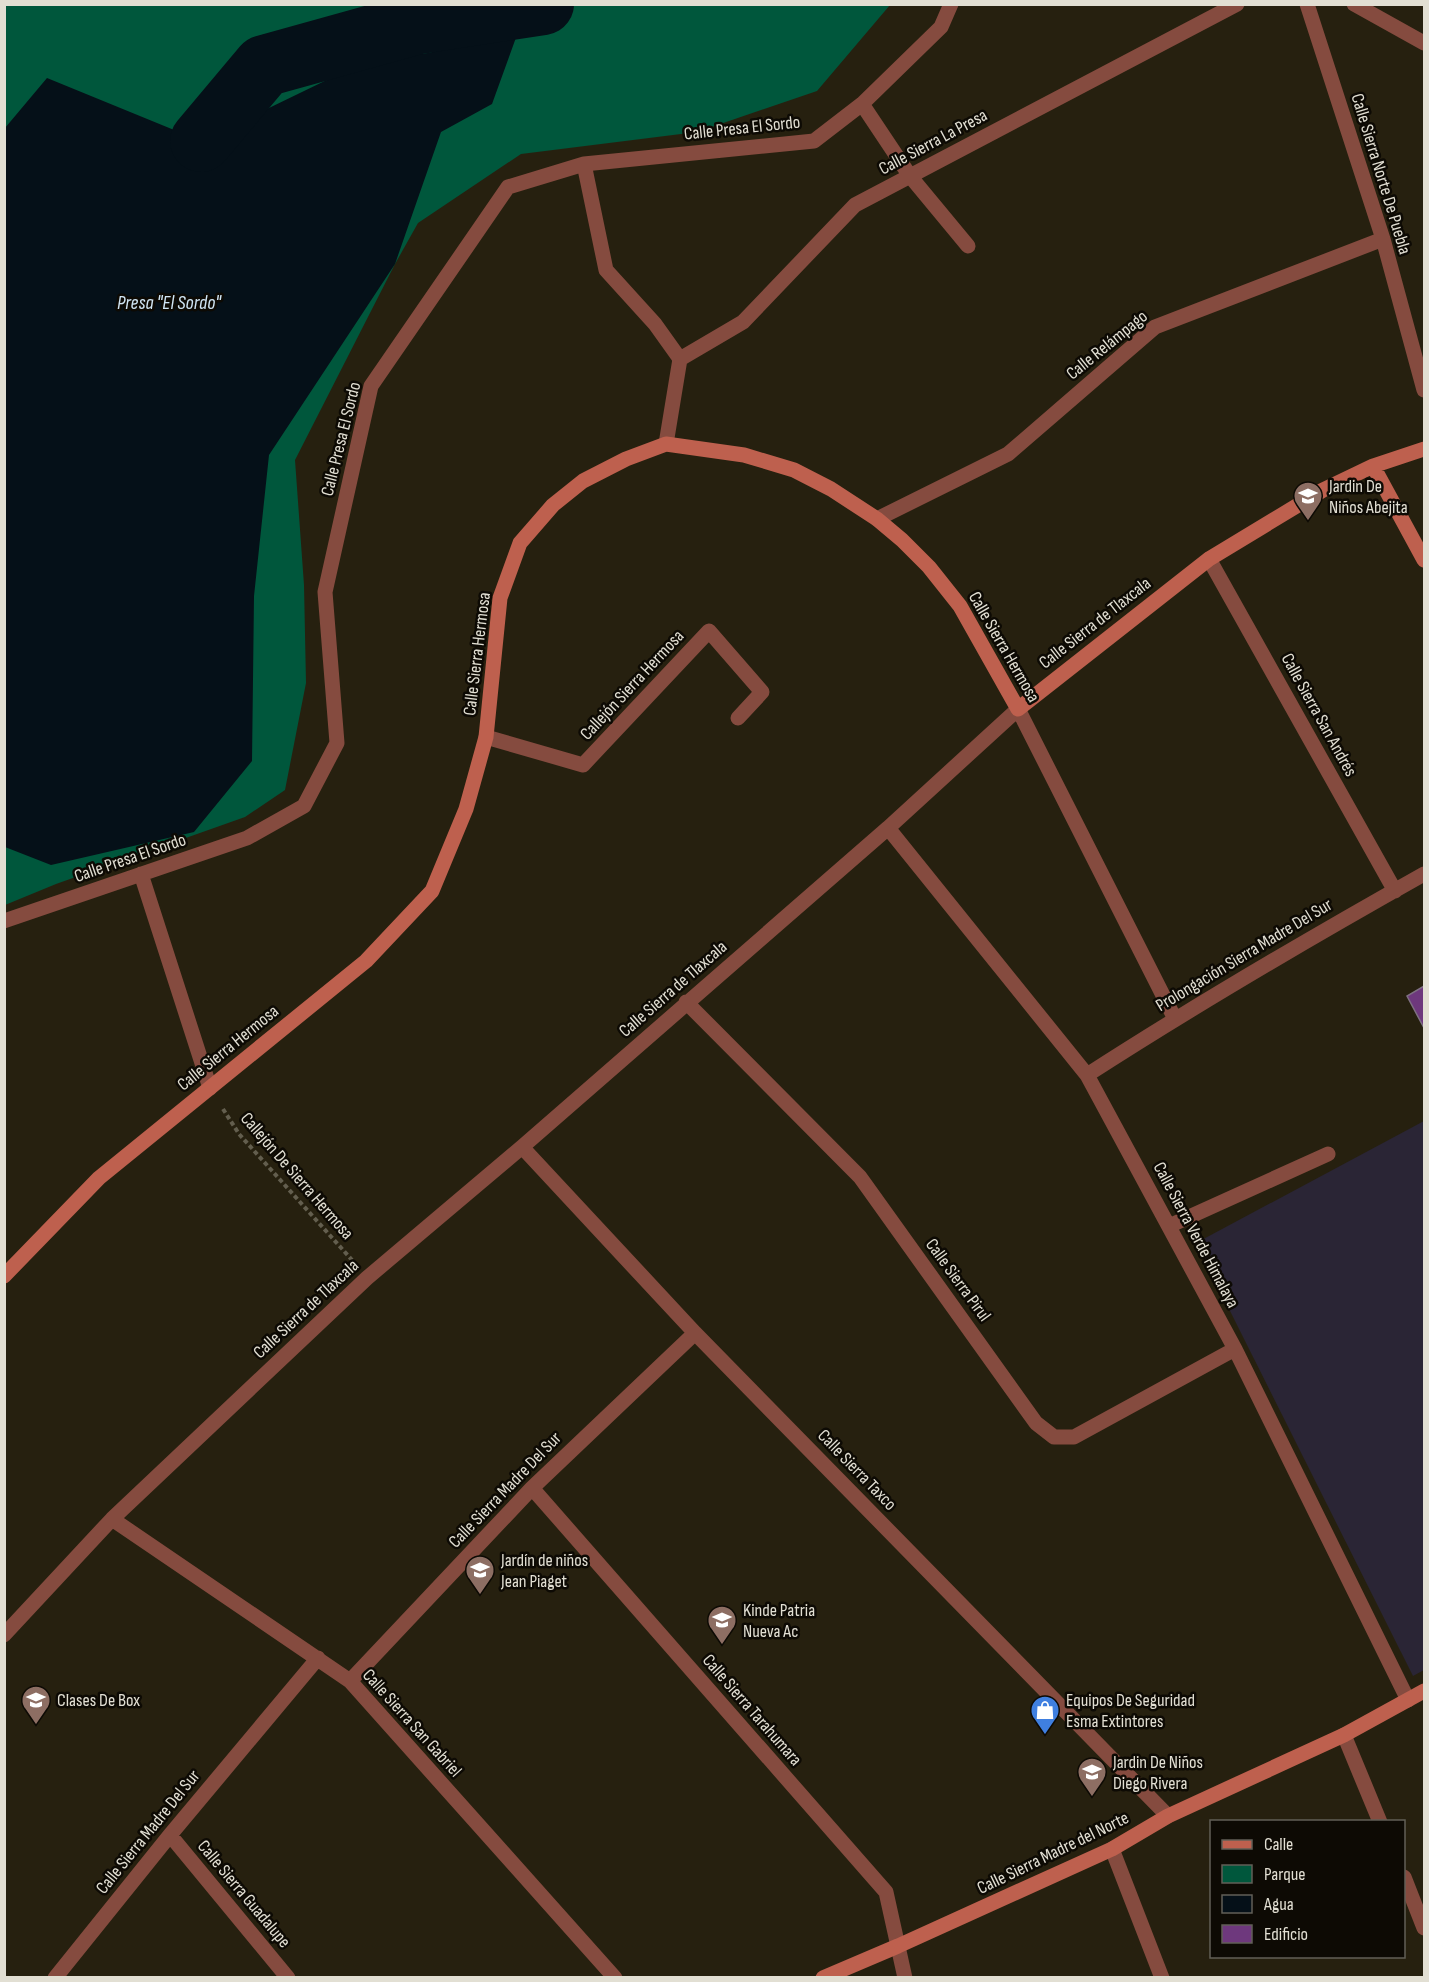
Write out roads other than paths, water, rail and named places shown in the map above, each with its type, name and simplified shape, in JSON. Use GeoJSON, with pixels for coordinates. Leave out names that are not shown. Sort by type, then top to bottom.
{"type":"FeatureCollection","features":[{"type":"Feature","properties":{"kind":"street","name":"Calle Presa El Sordo"},"geometry":{"type":"LineString","coordinates":[[4,921],[248,838],[304,806],[337,744],[325,592],[371,386],[508,187],[584,164],[814,141],[862,104],[941,27],[951,4]]}},
{"type":"Feature","properties":{"kind":"street","name":"Calle Sierra La Presa"},"geometry":{"type":"LineString","coordinates":[[680,359],[743,322],[855,205],[1237,4]]}},
{"type":"Feature","properties":{"kind":"street","name":"Calle Sierra Norte De Puebla"},"geometry":{"type":"LineString","coordinates":[[1307,4],[1383,239],[1425,390]]}},
{"type":"Feature","properties":{"kind":"street"},"geometry":{"type":"LineString","coordinates":[[1354,4],[1425,44]]}},
{"type":"Feature","properties":{"kind":"street"},"geometry":{"type":"LineString","coordinates":[[862,104],[910,176],[968,246]]}},
{"type":"Feature","properties":{"kind":"street"},"geometry":{"type":"LineString","coordinates":[[584,164],[606,270],[655,324],[680,359],[666,444]]}},
{"type":"Feature","properties":{"kind":"street","name":"Calle Relámpago"},"geometry":{"type":"LineString","coordinates":[[877,519],[1008,454],[1155,327],[1383,239]]}},
{"type":"Feature","properties":{"kind":"street","name":"Calle Sierra Hermosa"},"geometry":{"type":"LineString","coordinates":[[4,1276],[99,1178],[366,961],[432,891],[466,809],[486,737],[500,598],[520,543],[553,505],[584,481],[626,459],[666,444],[744,455],[794,470],[831,489],[877,519],[929,567],[960,606],[1018,709],[1175,1018]]}},
{"type":"Feature","properties":{"kind":"street","name":"Calle Sierra de Tlaxcala"},"geometry":{"type":"LineString","coordinates":[[4,1635],[112,1519],[367,1278],[522,1147],[888,828],[1018,709],[1209,559],[1323,490],[1373,466],[1425,450]]}},
{"type":"Feature","properties":{"kind":"street"},"geometry":{"type":"LineString","coordinates":[[1373,466],[1425,560]]}},
{"type":"Feature","properties":{"kind":"street","name":"Calle Sierra San Andrés"},"geometry":{"type":"LineString","coordinates":[[1209,559],[1395,891]]}},
{"type":"Feature","properties":{"kind":"street","name":"Callejón Sierra Hermosa"},"geometry":{"type":"LineString","coordinates":[[486,737],[583,765],[709,631],[762,692],[738,718]]}},
{"type":"Feature","properties":{"kind":"street","name":"Calle Sierra Verde Himalaya"},"geometry":{"type":"LineString","coordinates":[[888,828],[1087,1076],[1235,1348],[1408,1700]]}},
{"type":"Feature","properties":{"kind":"street"},"geometry":{"type":"LineString","coordinates":[[141,874],[210,1088]]}},
{"type":"Feature","properties":{"kind":"street","name":"Prolongación Sierra Madre Del Sur"},"geometry":{"type":"LineString","coordinates":[[1087,1076],[1175,1018],[1365,906],[1425,874]]}},
{"type":"Feature","properties":{"kind":"street","name":"Calle Sierra Pirul"},"geometry":{"type":"LineString","coordinates":[[686,1002],[860,1177],[1036,1423],[1054,1437],[1074,1437],[1235,1348]]}},
{"type":"Feature","properties":{"kind":"street","name":"Calle Sierra Taxco"},"geometry":{"type":"LineString","coordinates":[[522,1147],[695,1333],[1168,1816]]}},
{"type":"Feature","properties":{"kind":"street"},"geometry":{"type":"LineString","coordinates":[[1169,1226],[1328,1154]]}},
{"type":"Feature","properties":{"kind":"street","name":"Calle Sierra Madre Del Sur"},"geometry":{"type":"LineString","coordinates":[[350,1682],[532,1488],[695,1333]]}},
{"type":"Feature","properties":{"kind":"street","name":"Calle Sierra Tarahumara"},"geometry":{"type":"LineString","coordinates":[[532,1488],[886,1892],[906,1977]]}},
{"type":"Feature","properties":{"kind":"street","name":"Calle Sierra San Gabriel"},"geometry":{"type":"LineString","coordinates":[[112,1519],[350,1682],[615,1977]]}},
{"type":"Feature","properties":{"kind":"street","name":"Calle Sierra Madre Del Sur"},"geometry":{"type":"LineString","coordinates":[[56,1977],[170,1835],[318,1658]]}},
{"type":"Feature","properties":{"kind":"street","name":"Calle Sierra Madre del Norte"},"geometry":{"type":"LineString","coordinates":[[823,1977],[898,1946],[1112,1849],[1168,1816],[1344,1735],[1425,1690]]}},
{"type":"Feature","properties":{"kind":"street"},"geometry":{"type":"LineString","coordinates":[[1344,1735],[1380,1820]]}},
{"type":"Feature","properties":{"kind":"street","name":"Calle Sierra Guadalupe"},"geometry":{"type":"LineString","coordinates":[[170,1835],[288,1977]]}},
{"type":"Feature","properties":{"kind":"street"},"geometry":{"type":"LineString","coordinates":[[1112,1849],[1162,1977]]}},
{"type":"Feature","properties":{"kind":"street"},"geometry":{"type":"LineString","coordinates":[[1405,1878],[1423,1921]]}},
{"type":"Feature","properties":{"kind":"water","name":"Presa \"El Sordo\""},"geometry":{"type":"Polygon","coordinates":[[[518,32],[492,104],[441,132],[395,264],[269,455],[254,596],[252,761],[194,832],[51,865],[5,847],[5,128],[47,78],[201,141],[366,61],[428,53],[518,32]]]}},
{"type":"Feature","properties":{"kind":"waterway"},"geometry":{"type":"LineString","coordinates":[[201,141],[264,66],[419,23],[543,4]]}},
{"type":"Feature","properties":{"kind":"place","name":"Jardin De Niños Abejita"},"geometry":{"type":"Point","coordinates":[1308,522]}},
{"type":"Feature","properties":{"kind":"place","name":"Jardín de niños Jean Piaget"},"geometry":{"type":"Point","coordinates":[480,1596]}},
{"type":"Feature","properties":{"kind":"place","name":"Kinde Patria Nueva Ac"},"geometry":{"type":"Point","coordinates":[722,1646]}},
{"type":"Feature","properties":{"kind":"place","name":"Clases De Box"},"geometry":{"type":"Point","coordinates":[36,1726]}},
{"type":"Feature","properties":{"kind":"place","name":"Equipos De Seguridad Esma Extintores"},"geometry":{"type":"Point","coordinates":[1045,1736]}},
{"type":"Feature","properties":{"kind":"place","name":"Jardin De Niños Diego Rivera"},"geometry":{"type":"Point","coordinates":[1092,1798]}}]}
